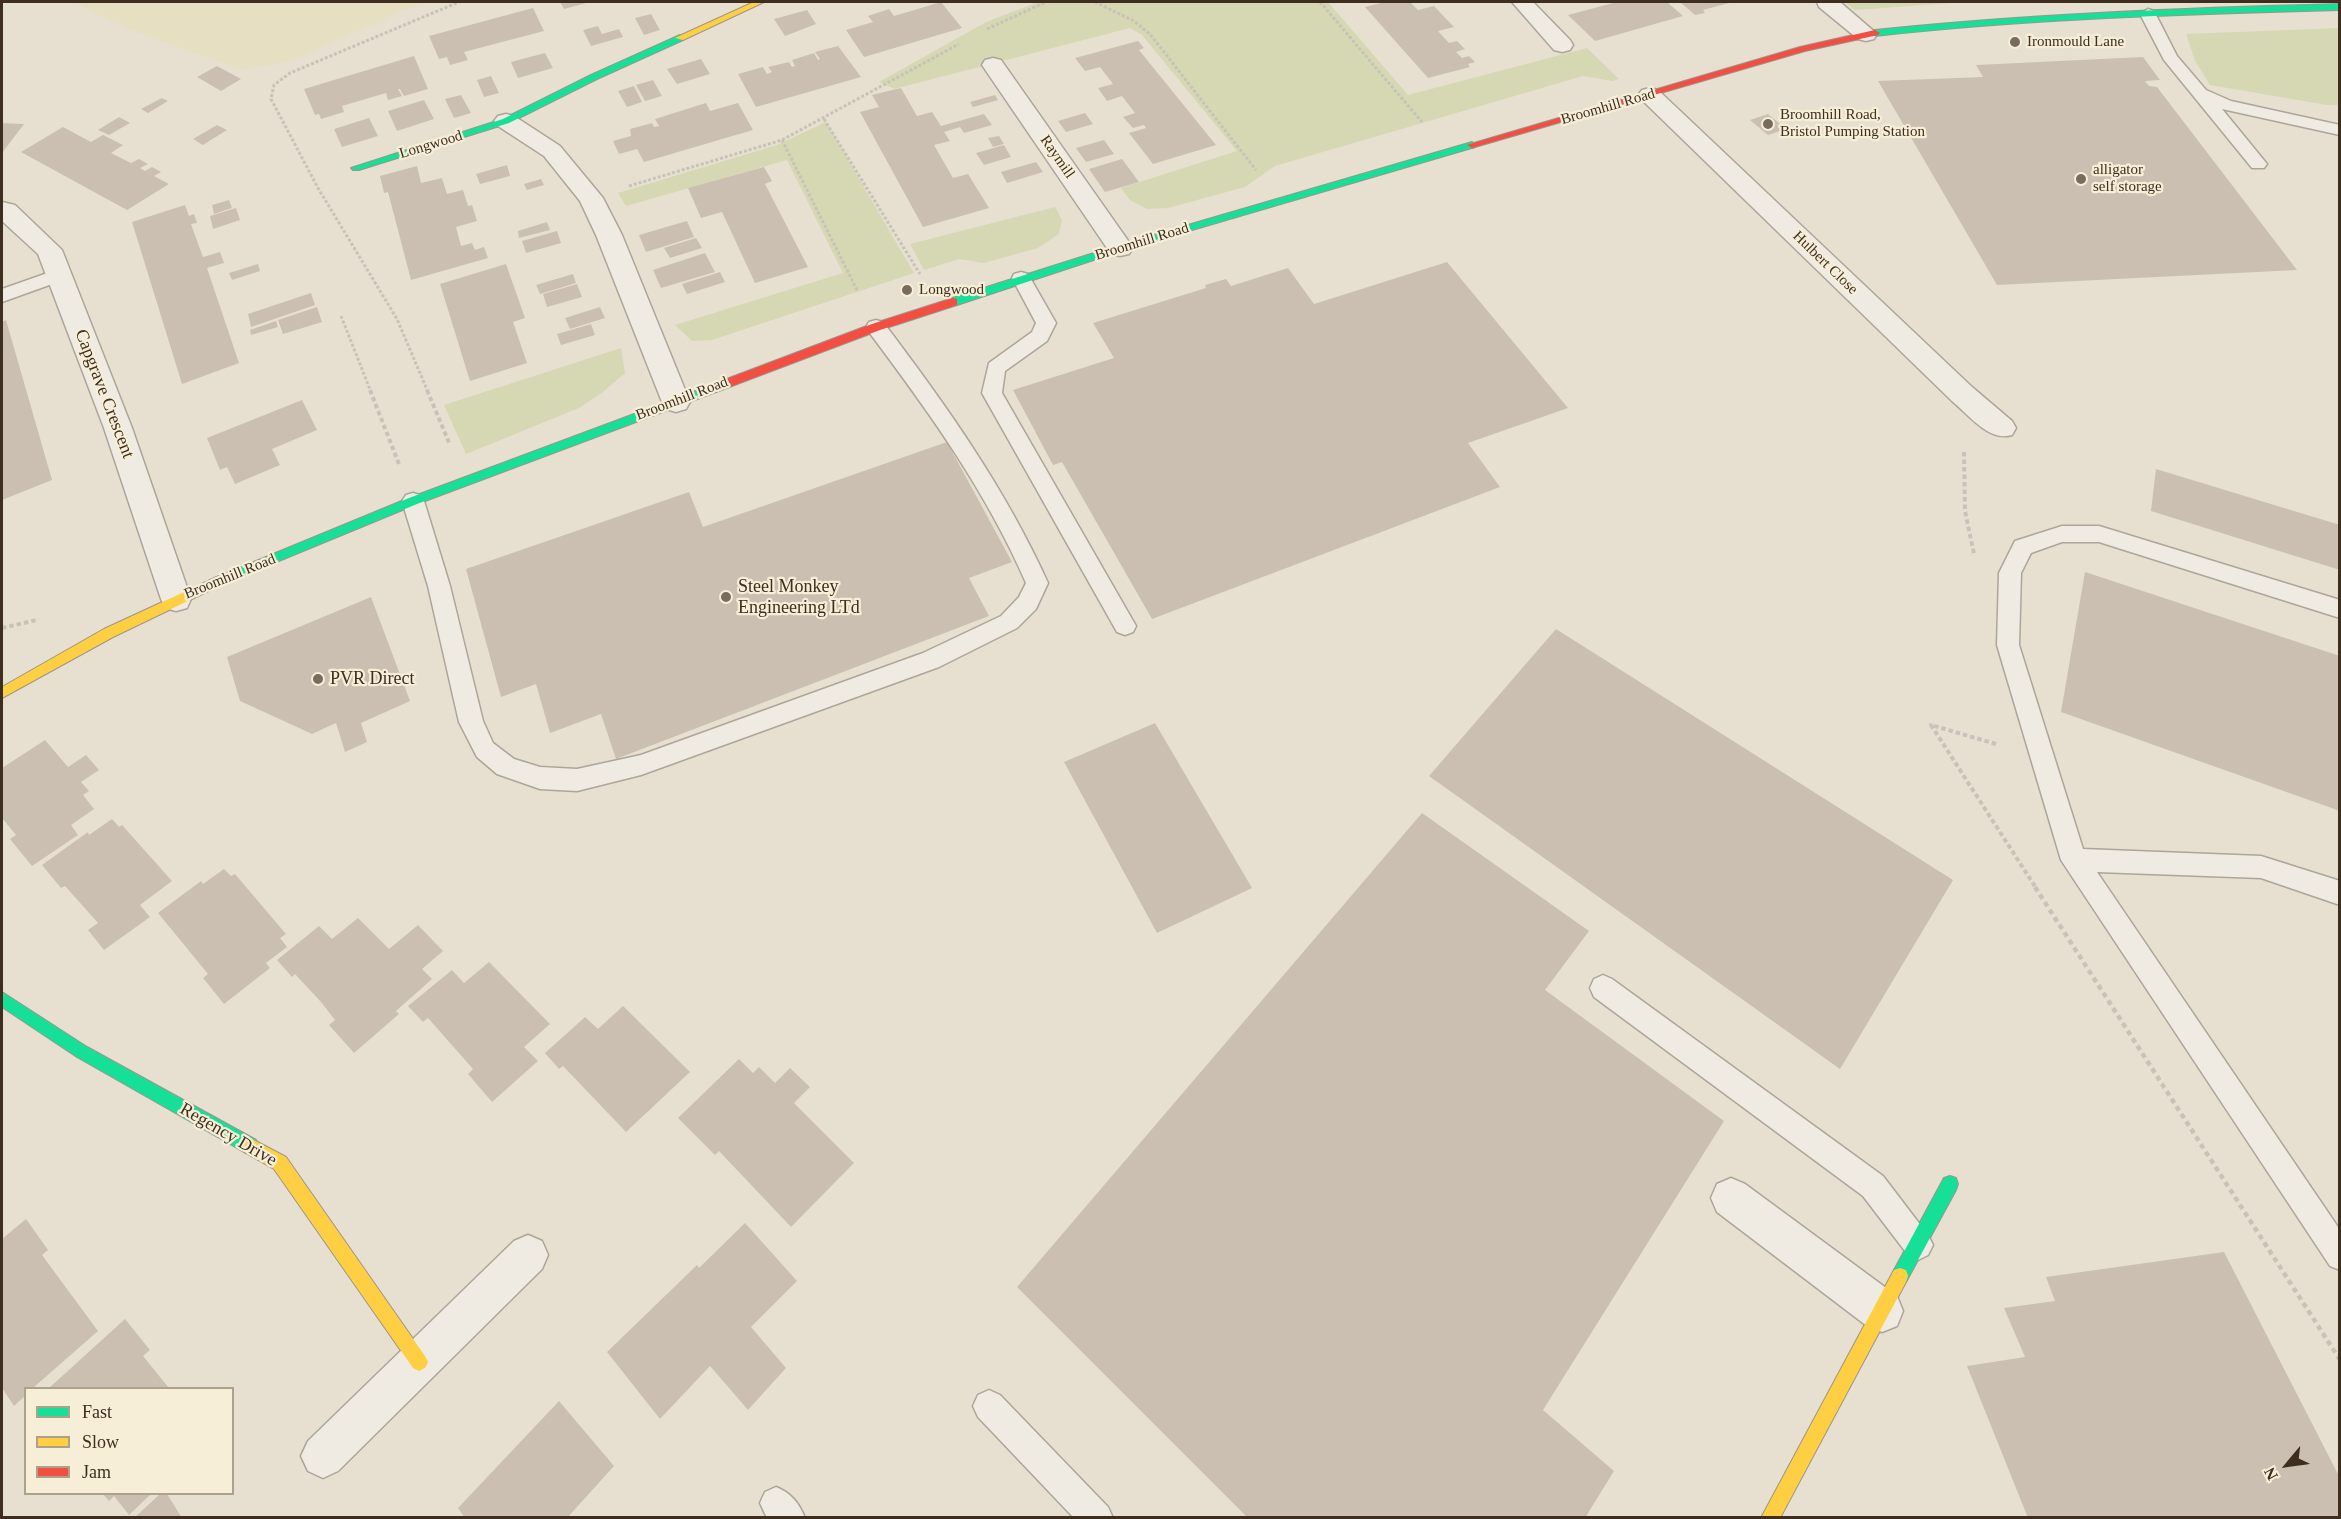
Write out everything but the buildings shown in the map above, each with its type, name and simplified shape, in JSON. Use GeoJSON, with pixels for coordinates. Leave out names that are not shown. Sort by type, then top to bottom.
{"type":"FeatureCollection","features":[{"type":"Feature","properties":{"kind":"street","name":"Longwood"},"geometry":{"type":"LineString","coordinates":[[356,168],[506,121],[594,77],[760,2]]}},
{"type":"Feature","properties":{"kind":"street"},"geometry":{"type":"LineString","coordinates":[[1522,2],[1562,45]]}},
{"type":"Feature","properties":{"kind":"street"},"geometry":{"type":"LineString","coordinates":[[1827,2],[1866,34]]}},
{"type":"Feature","properties":{"kind":"street","name":"Broomhill Road"},"geometry":{"type":"LineString","coordinates":[[2,693],[55,661],[176,599],[413,501],[876,327],[1022,278],[1280,201],[1803,49],[1866,34],[1945,25],[2340,7]]}},
{"type":"Feature","properties":{"kind":"street","name":"Raymill"},"geometry":{"type":"LineString","coordinates":[[993,65],[1120,248]]}},
{"type":"Feature","properties":{"kind":"street","name":"Hulbert Close"},"geometry":{"type":"LineString","coordinates":[[1650,95],[1954,386],[2002,428]]}},
{"type":"Feature","properties":{"kind":"street"},"geometry":{"type":"LineString","coordinates":[[506,121],[552,152],[591,198],[609,235],[675,402]]}},
{"type":"Feature","properties":{"kind":"street","name":"Capgrave Crescent"},"geometry":{"type":"LineString","coordinates":[[2,210],[6,211],[49,250],[118,428],[176,599]]}},
{"type":"Feature","properties":{"kind":"street","name":"Regency Drive"},"geometry":{"type":"LineString","coordinates":[[2,999],[82,1052],[280,1163],[419,1362]]}},
{"type":"Feature","properties":{"kind":"street"},"geometry":{"type":"LineString","coordinates":[[1770,1518],[1950,1184]]}},
{"type":"Feature","properties":{"kind":"street"},"geometry":{"type":"LineString","coordinates":[[1731,1198],[1882,1311]]}},
{"type":"Feature","properties":{"kind":"street"},"geometry":{"type":"LineString","coordinates":[[323,1456],[528,1255]]}},
{"type":"Feature","properties":{"kind":"lane"},"geometry":{"type":"LineString","coordinates":[[2148,14],[2170,57],[2258,164]]}},
{"type":"Feature","properties":{"kind":"lane"},"geometry":{"type":"LineString","coordinates":[[2200,94],[2227,105],[2340,130]]}},
{"type":"Feature","properties":{"kind":"lane"},"geometry":{"type":"LineString","coordinates":[[2,296],[59,276]]}},
{"type":"Feature","properties":{"kind":"lane"},"geometry":{"type":"LineString","coordinates":[[1022,278],[1046,323],[1040,336],[996,368],[992,393],[1125,626]]}},
{"type":"Feature","properties":{"kind":"lane"},"geometry":{"type":"LineString","coordinates":[[413,501],[439,586],[471,722],[485,750],[506,767],[540,778],[577,780],[641,765],[931,660],[1009,622],[1028,603],[1037,583],[1023,549],[952,427],[876,327]]}},
{"type":"Feature","properties":{"kind":"lane"},"geometry":{"type":"LineString","coordinates":[[2340,609],[2099,534],[2062,534],[2023,547],[2010,573],[2008,645],[2074,860],[2340,1256]]}},
{"type":"Feature","properties":{"kind":"lane"},"geometry":{"type":"LineString","coordinates":[[2074,860],[2261,867],[2340,893]]}},
{"type":"Feature","properties":{"kind":"lane"},"geometry":{"type":"LineString","coordinates":[[1603,987],[1873,1186],[1918,1245]]}},
{"type":"Feature","properties":{"kind":"lane"},"geometry":{"type":"LineString","coordinates":[[989,1406],[1097,1518]]}},
{"type":"Feature","properties":{"kind":"path"},"geometry":{"type":"LineString","coordinates":[[985,30],[1046,2]]}},
{"type":"Feature","properties":{"kind":"path"},"geometry":{"type":"LineString","coordinates":[[1095,2],[1134,21],[1150,34],[1280,201]]}},
{"type":"Feature","properties":{"kind":"path"},"geometry":{"type":"LineString","coordinates":[[1320,2],[1448,152]]}},
{"type":"Feature","properties":{"kind":"path"},"geometry":{"type":"LineString","coordinates":[[591,198],[782,140],[965,41]]}},
{"type":"Feature","properties":{"kind":"path"},"geometry":{"type":"LineString","coordinates":[[824,119],[940,306]]}},
{"type":"Feature","properties":{"kind":"path"},"geometry":{"type":"LineString","coordinates":[[782,140],[876,327]]}},
{"type":"Feature","properties":{"kind":"path"},"geometry":{"type":"LineString","coordinates":[[341,316],[413,501]]}},
{"type":"Feature","properties":{"kind":"shaded area"},"geometry":{"type":"Polygon","coordinates":[[[74,2],[423,2],[291,61],[242,70],[125,28],[74,2]]]}},
{"type":"Feature","properties":{"kind":"green space"},"geometry":{"type":"Polygon","coordinates":[[[1038,2],[1328,2],[1408,95],[1587,48],[1619,79],[1612,81],[1583,76],[1275,166],[1245,187],[1168,208],[1147,209],[1130,200],[1121,188],[1237,151],[1142,35],[1130,28],[894,89],[879,82],[986,22],[1038,2]]]}},
{"type":"Feature","properties":{"kind":"green space"},"geometry":{"type":"Polygon","coordinates":[[[1844,2],[1966,2],[1855,10],[1844,2]]]}},
{"type":"Feature","properties":{"kind":"green space"},"geometry":{"type":"Polygon","coordinates":[[[2339,28],[2339,105],[2327,105],[2210,85],[2195,61],[2186,34],[2339,28]]]}},
{"type":"Feature","properties":{"kind":"green space"},"geometry":{"type":"Polygon","coordinates":[[[826,122],[914,273],[712,340],[692,341],[675,325],[843,273],[787,160],[626,206],[618,193],[777,145],[826,122]]]}},
{"type":"Feature","properties":{"kind":"green space"},"geometry":{"type":"Polygon","coordinates":[[[1055,207],[1062,220],[1059,234],[1038,248],[984,263],[959,259],[924,270],[910,244],[1055,207]]]}},
{"type":"Feature","properties":{"kind":"green space"},"geometry":{"type":"Polygon","coordinates":[[[621,348],[625,373],[603,392],[579,408],[466,454],[444,405],[621,348]]]}},
{"type":"Feature","properties":{"kind":"traffic: fast"},"geometry":{"type":"LineString","coordinates":[[1875,33],[2049,18],[2340,7]]}},
{"type":"Feature","properties":{"kind":"traffic: fast"},"geometry":{"type":"LineString","coordinates":[[356,168],[506,121],[594,77],[680,38]]}},
{"type":"Feature","properties":{"kind":"traffic: fast"},"geometry":{"type":"LineString","coordinates":[[953,302],[1120,248],[1472,145]]}},
{"type":"Feature","properties":{"kind":"traffic: fast"},"geometry":{"type":"LineString","coordinates":[[219,581],[413,501],[712,389]]}},
{"type":"Feature","properties":{"kind":"traffic: fast"},"geometry":{"type":"LineString","coordinates":[[2,999],[82,1052],[250,1146]]}},
{"type":"Feature","properties":{"kind":"traffic: fast"},"geometry":{"type":"LineString","coordinates":[[1900,1276],[1950,1184]]}},
{"type":"Feature","properties":{"kind":"traffic: slow"},"geometry":{"type":"LineString","coordinates":[[680,38],[760,2]]}},
{"type":"Feature","properties":{"kind":"traffic: slow"},"geometry":{"type":"LineString","coordinates":[[2,693],[109,633],[219,581]]}},
{"type":"Feature","properties":{"kind":"traffic: slow"},"geometry":{"type":"LineString","coordinates":[[250,1146],[280,1163],[419,1362]]}},
{"type":"Feature","properties":{"kind":"traffic: slow"},"geometry":{"type":"LineString","coordinates":[[1770,1518],[1900,1276]]}},
{"type":"Feature","properties":{"kind":"traffic: jam"},"geometry":{"type":"LineString","coordinates":[[1472,145],[1803,49],[1875,33]]}},
{"type":"Feature","properties":{"kind":"traffic: jam"},"geometry":{"type":"LineString","coordinates":[[712,389],[876,327],[953,302]]}},
{"type":"Feature","properties":{"kind":"place","name":"Ironmould Lane"},"geometry":{"type":"Point","coordinates":[2015,42]}},
{"type":"Feature","properties":{"kind":"place","name":"Broomhill Road, Bristol Pumping Station"},"geometry":{"type":"Point","coordinates":[1768,124]}},
{"type":"Feature","properties":{"kind":"place","name":"alligator self storage"},"geometry":{"type":"Point","coordinates":[2081,179]}},
{"type":"Feature","properties":{"kind":"place","name":"Longwood"},"geometry":{"type":"Point","coordinates":[907,290]}},
{"type":"Feature","properties":{"kind":"place","name":"Steel Monkey Engineering LTd"},"geometry":{"type":"Point","coordinates":[726,597]}},
{"type":"Feature","properties":{"kind":"place","name":"PVR Direct"},"geometry":{"type":"Point","coordinates":[318,679]}}]}
